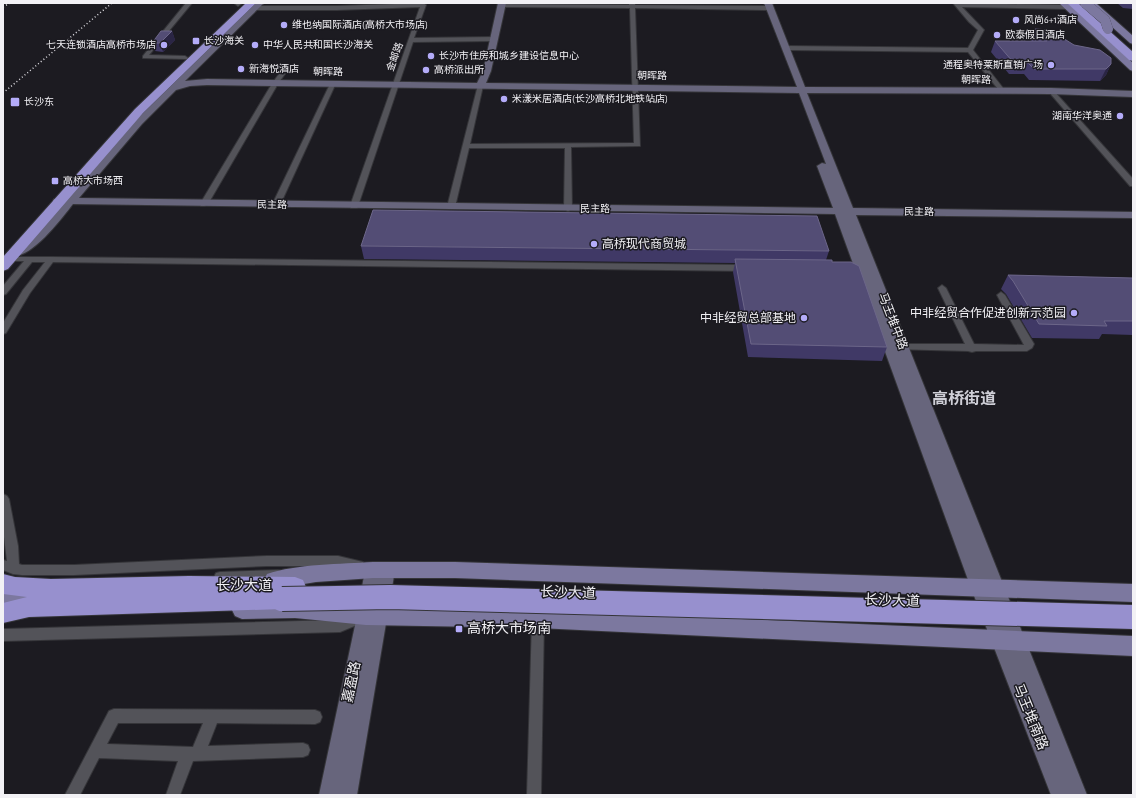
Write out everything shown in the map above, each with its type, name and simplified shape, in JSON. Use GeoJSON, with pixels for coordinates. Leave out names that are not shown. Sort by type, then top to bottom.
{"type":"FeatureCollection","features":[{"type":"Feature","properties":{"kind":"highway"},"geometry":{"type":"LineString","coordinates":[[3,273],[7,257],[129,110],[185,58],[248,4]]}},
{"type":"Feature","properties":{"kind":"highway"},"geometry":{"type":"LineString","coordinates":[[7,257],[65,203],[139,111],[248,4]]}},
{"type":"Feature","properties":{"kind":"highway"},"geometry":{"type":"LineString","coordinates":[[1073,4],[1108,29],[1133,51]]}},
{"type":"Feature","properties":{"kind":"highway"},"geometry":{"type":"LineString","coordinates":[[1073,4],[1133,58]]}},
{"type":"Feature","properties":{"kind":"highway","name":"长沙大道"},"geometry":{"type":"LineString","coordinates":[[8,588],[29,607],[114,591],[225,586],[289,593],[362,587],[1133,607]]}},
{"type":"Feature","properties":{"kind":"highway"},"geometry":{"type":"LineString","coordinates":[[8,588],[114,591]]}},
{"type":"Feature","properties":{"kind":"highway","name":"长沙大道"},"geometry":{"type":"LineString","coordinates":[[114,591],[289,593],[1133,617]]}},
{"type":"Feature","properties":{"kind":"main road"},"geometry":{"type":"LineString","coordinates":[[1090,3],[1133,41]]}},
{"type":"Feature","properties":{"kind":"main road"},"geometry":{"type":"LineString","coordinates":[[1073,4],[1133,68]]}},
{"type":"Feature","properties":{"kind":"main road"},"geometry":{"type":"LineString","coordinates":[[225,586],[316,574],[380,570],[673,577],[1133,593]]}},
{"type":"Feature","properties":{"kind":"main road"},"geometry":{"type":"LineString","coordinates":[[114,591],[153,610],[295,609],[373,616],[538,619],[1133,646]]}},
{"type":"Feature","properties":{"kind":"street"},"geometry":{"type":"LineString","coordinates":[[185,58],[145,57],[189,3]]}},
{"type":"Feature","properties":{"kind":"street"},"geometry":{"type":"LineString","coordinates":[[65,203],[139,122],[190,72],[248,4]]}},
{"type":"Feature","properties":{"kind":"street","name":"金邮路"},"geometry":{"type":"LineString","coordinates":[[248,4],[337,8],[423,5],[354,206]]}},
{"type":"Feature","properties":{"kind":"street"},"geometry":{"type":"LineString","coordinates":[[451,207],[465,146],[502,4],[766,5]]}},
{"type":"Feature","properties":{"kind":"street"},"geometry":{"type":"LineString","coordinates":[[956,4],[1073,4]]}},
{"type":"Feature","properties":{"kind":"street"},"geometry":{"type":"LineString","coordinates":[[956,4],[970,21],[980,30],[970,50]]}},
{"type":"Feature","properties":{"kind":"street"},"geometry":{"type":"LineString","coordinates":[[465,146],[638,145],[632,5]]}},
{"type":"Feature","properties":{"kind":"street","name":"马王堆中路"},"geometry":{"type":"LineString","coordinates":[[766,5],[786,48],[796,88]]}},
{"type":"Feature","properties":{"kind":"street","name":"马王堆中路"},"geometry":{"type":"LineString","coordinates":[[766,5],[796,88],[846,213],[863,269],[897,348],[1008,640]]}},
{"type":"Feature","properties":{"kind":"street"},"geometry":{"type":"LineString","coordinates":[[411,40],[494,39]]}},
{"type":"Feature","properties":{"kind":"street"},"geometry":{"type":"LineString","coordinates":[[786,48],[970,50]]}},
{"type":"Feature","properties":{"kind":"street"},"geometry":{"type":"LineString","coordinates":[[970,50],[1000,88]]}},
{"type":"Feature","properties":{"kind":"street"},"geometry":{"type":"LineString","coordinates":[[204,204],[277,81],[288,66]]}},
{"type":"Feature","properties":{"kind":"street","name":"朝晖路"},"geometry":{"type":"LineString","coordinates":[[190,72],[192,78],[207,80],[1051,91],[1133,94]]}},
{"type":"Feature","properties":{"kind":"street","name":"朝晖路"},"geometry":{"type":"LineString","coordinates":[[171,89],[189,83],[277,81],[395,83]]}},
{"type":"Feature","properties":{"kind":"street"},"geometry":{"type":"LineString","coordinates":[[276,205],[333,83]]}},
{"type":"Feature","properties":{"kind":"street","name":"朝晖路"},"geometry":{"type":"LineString","coordinates":[[796,88],[1133,89]]}},
{"type":"Feature","properties":{"kind":"street"},"geometry":{"type":"LineString","coordinates":[[1051,91],[1133,184]]}},
{"type":"Feature","properties":{"kind":"street"},"geometry":{"type":"LineString","coordinates":[[568,146],[568,209]]}},
{"type":"Feature","properties":{"kind":"street","name":"民主路"},"geometry":{"type":"LineString","coordinates":[[65,203],[451,207],[1133,218]]}},
{"type":"Feature","properties":{"kind":"street","name":"民主路"},"geometry":{"type":"LineString","coordinates":[[65,203],[846,213],[1133,215]]}},
{"type":"Feature","properties":{"kind":"street"},"geometry":{"type":"LineString","coordinates":[[7,257],[30,259],[758,268]]}},
{"type":"Feature","properties":{"kind":"street"},"geometry":{"type":"LineString","coordinates":[[3,292],[30,259]]}},
{"type":"Feature","properties":{"kind":"street"},"geometry":{"type":"LineString","coordinates":[[3,331],[26,292],[51,259]]}},
{"type":"Feature","properties":{"kind":"street"},"geometry":{"type":"LineString","coordinates":[[942,288],[972,349]]}},
{"type":"Feature","properties":{"kind":"street"},"geometry":{"type":"LineString","coordinates":[[897,348],[1020,349],[1029,346],[1001,295]]}},
{"type":"Feature","properties":{"kind":"street"},"geometry":{"type":"LineString","coordinates":[[3,499],[12,546],[8,588],[74,570],[267,560],[338,561],[380,570]]}},
{"type":"Feature","properties":{"kind":"street","name":"嘉盈路"},"geometry":{"type":"LineString","coordinates":[[347,795],[380,570]]}},
{"type":"Feature","properties":{"kind":"street"},"geometry":{"type":"LineString","coordinates":[[114,591],[316,574]]}},
{"type":"Feature","properties":{"kind":"street"},"geometry":{"type":"LineString","coordinates":[[3,635],[340,626],[373,616]]}},
{"type":"Feature","properties":{"kind":"street","name":"嘉盈路"},"geometry":{"type":"LineString","coordinates":[[329,795],[373,616]]}},
{"type":"Feature","properties":{"kind":"street"},"geometry":{"type":"LineString","coordinates":[[534,795],[538,619]]}},
{"type":"Feature","properties":{"kind":"street","name":"马王堆南路"},"geometry":{"type":"LineString","coordinates":[[1008,640],[1061,795]]}},
{"type":"Feature","properties":{"kind":"street","name":"马王堆南路"},"geometry":{"type":"LineString","coordinates":[[1008,640],[1077,795]]}},
{"type":"Feature","properties":{"kind":"street"},"geometry":{"type":"LineString","coordinates":[[72,795],[114,716],[212,718],[315,717]]}},
{"type":"Feature","properties":{"kind":"street"},"geometry":{"type":"LineString","coordinates":[[173,795],[212,718]]}},
{"type":"Feature","properties":{"kind":"street"},"geometry":{"type":"LineString","coordinates":[[96,750],[193,753],[303,750]]}},
{"type":"Feature","properties":{"kind":"building"},"geometry":{"type":"Polygon","coordinates":[[[1035,29],[1050,30],[1074,45],[1100,50],[1111,58],[1111,64],[1106,69],[1034,69],[1028,63],[1013,62],[995,41],[1047,41],[1035,29]]]}},
{"type":"Feature","properties":{"kind":"building"},"geometry":{"type":"Polygon","coordinates":[[[161,31],[172,31],[160,43],[152,43],[161,31]]]}},
{"type":"Feature","properties":{"kind":"building","name":"高桥现代商贸城"},"geometry":{"type":"Polygon","coordinates":[[[373,210],[817,216],[829,251],[361,246],[373,210]]]}},
{"type":"Feature","properties":{"kind":"building","name":"中非经贸总部基地"},"geometry":{"type":"Polygon","coordinates":[[[735,259],[832,260],[832,262],[851,262],[859,266],[887,347],[751,344],[735,259]]]}},
{"type":"Feature","properties":{"kind":"building","name":"中非经贸合作促进创新示范园"},"geometry":{"type":"Polygon","coordinates":[[[1008,275],[1133,278],[1133,321],[1104,321],[1107,326],[1039,324],[1008,275]]]}},
{"type":"Feature","properties":{"kind":"railway"},"geometry":{"type":"LineString","coordinates":[[3,7],[10,3]]}},
{"type":"Feature","properties":{"kind":"railway"},"geometry":{"type":"LineString","coordinates":[[3,93],[112,3]]}},
{"type":"Feature","properties":{"kind":"place","name":"风尚6+1酒店"},"geometry":{"type":"Point","coordinates":[1016,20]}},
{"type":"Feature","properties":{"kind":"place","name":"维也纳国际酒店(高桥大市场店)"},"geometry":{"type":"Point","coordinates":[284,25]}},
{"type":"Feature","properties":{"kind":"place","name":"欧泰假日酒店"},"geometry":{"type":"Point","coordinates":[997,35]}},
{"type":"Feature","properties":{"kind":"place","name":"长沙海关"},"geometry":{"type":"Point","coordinates":[196,41]}},
{"type":"Feature","properties":{"kind":"place","name":"七天连锁酒店高桥市场店"},"geometry":{"type":"Point","coordinates":[164,45]}},
{"type":"Feature","properties":{"kind":"place","name":"中华人民共和国长沙海关"},"geometry":{"type":"Point","coordinates":[255,45]}},
{"type":"Feature","properties":{"kind":"place","name":"长沙市住房和城乡建设信息中心"},"geometry":{"type":"Point","coordinates":[431,56]}},
{"type":"Feature","properties":{"kind":"place","name":"通程奥特莱斯直销广场"},"geometry":{"type":"Point","coordinates":[1051,65]}},
{"type":"Feature","properties":{"kind":"place","name":"新海悦酒店"},"geometry":{"type":"Point","coordinates":[241,69]}},
{"type":"Feature","properties":{"kind":"place","name":"高桥派出所"},"geometry":{"type":"Point","coordinates":[426,70]}},
{"type":"Feature","properties":{"kind":"place","name":"米漾米居酒店(长沙高桥北地铁站店)"},"geometry":{"type":"Point","coordinates":[504,99]}},
{"type":"Feature","properties":{"kind":"place","name":"长沙东"},"geometry":{"type":"Point","coordinates":[15,102]}},
{"type":"Feature","properties":{"kind":"place","name":"湖南华洋奥通"},"geometry":{"type":"Point","coordinates":[1120,116]}},
{"type":"Feature","properties":{"kind":"place","name":"高桥大市场西"},"geometry":{"type":"Point","coordinates":[55,181]}},
{"type":"Feature","properties":{"kind":"place","name":"高桥现代商贸城"},"geometry":{"type":"Point","coordinates":[594,244]}},
{"type":"Feature","properties":{"kind":"place","name":"中非经贸合作促进创新示范园"},"geometry":{"type":"Point","coordinates":[1074,313]}},
{"type":"Feature","properties":{"kind":"place","name":"中非经贸总部基地"},"geometry":{"type":"Point","coordinates":[804,318]}},
{"type":"Feature","properties":{"kind":"place","name":"高桥大市场南"},"geometry":{"type":"Point","coordinates":[459,629]}},
{"type":"Feature","properties":{"kind":"district","name":"高桥街道"},"geometry":{"type":"Point","coordinates":[964,399]}}]}
